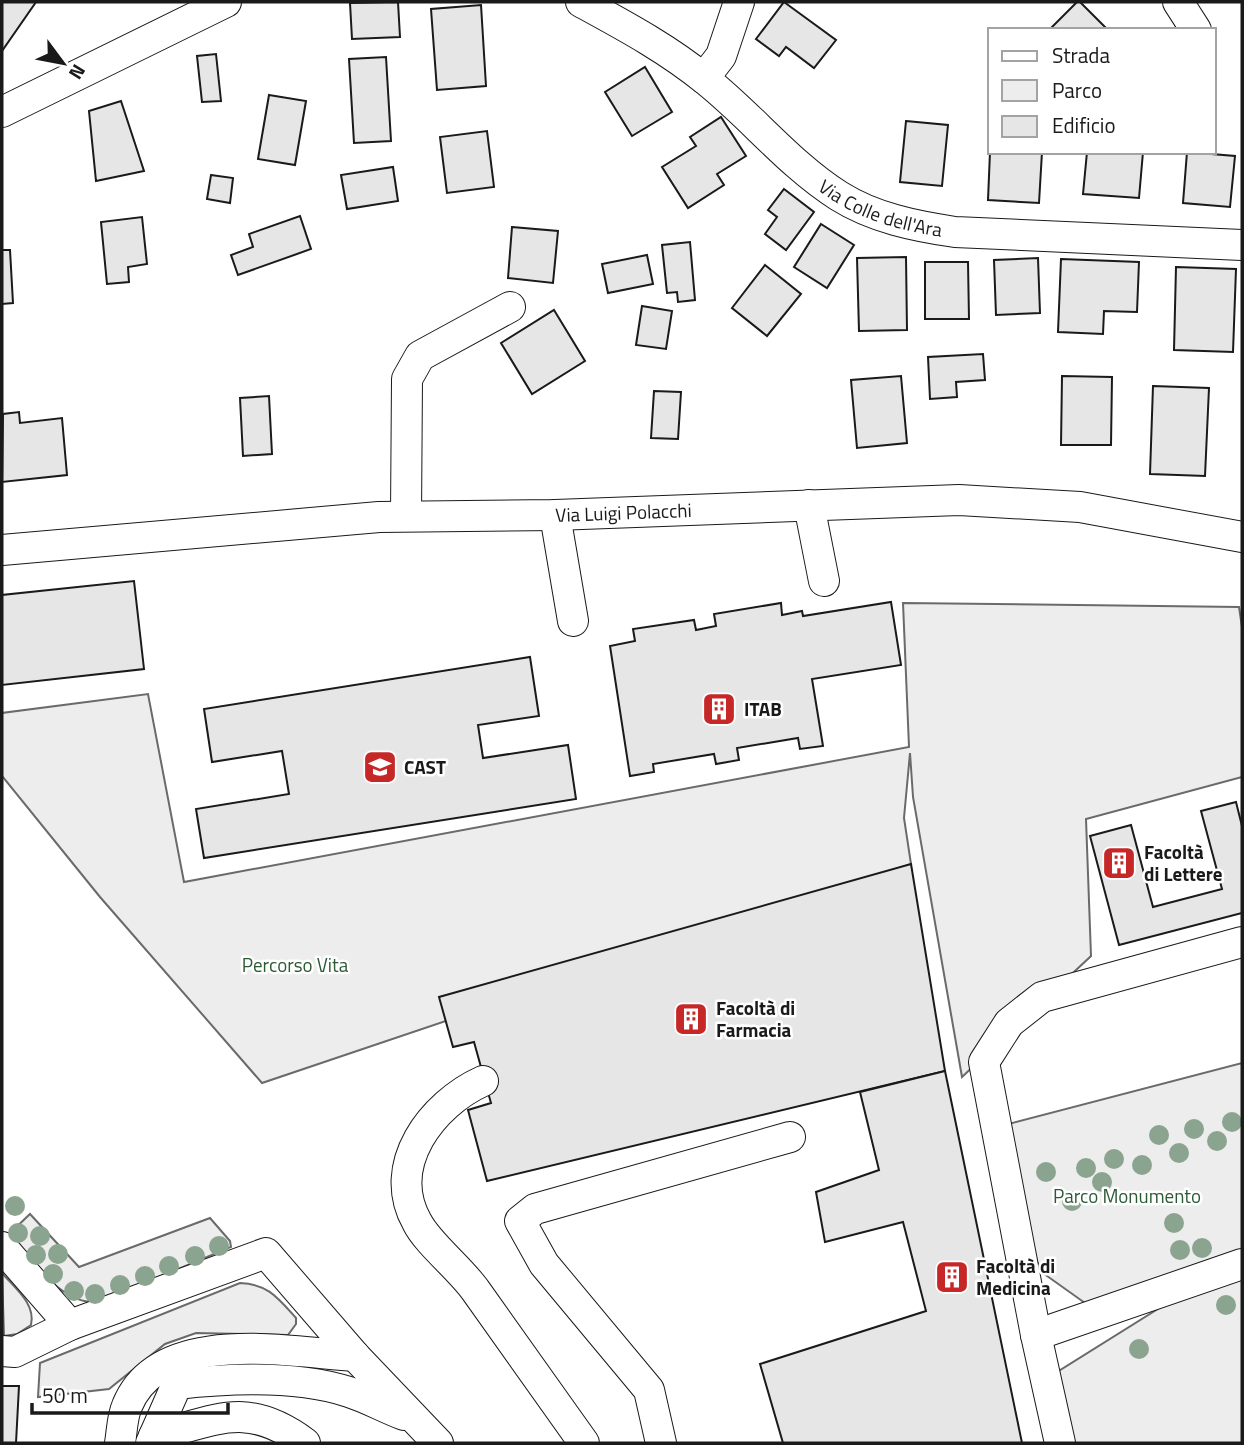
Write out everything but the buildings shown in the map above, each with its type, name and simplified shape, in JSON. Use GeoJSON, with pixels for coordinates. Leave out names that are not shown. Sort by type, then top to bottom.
{"type":"FeatureCollection","features":[{"type":"Feature","properties":{"kind":"street"},"geometry":{"type":"LineString","coordinates":[[2,112],[226,2]]}},
{"type":"Feature","properties":{"kind":"street","name":"Via Colle dell'Ara"},"geometry":{"type":"LineString","coordinates":[[581,2],[645,37],[704,78],[814,178],[841,197],[898,220],[955,232],[1242,245]]}},
{"type":"Feature","properties":{"kind":"street"},"geometry":{"type":"LineString","coordinates":[[704,78],[721,56],[739,2]]}},
{"type":"Feature","properties":{"kind":"street"},"geometry":{"type":"LineString","coordinates":[[1178,2],[1195,28]]}},
{"type":"Feature","properties":{"kind":"street"},"geometry":{"type":"LineString","coordinates":[[406,516],[407,379],[420,356],[510,307]]}},
{"type":"Feature","properties":{"kind":"street","name":"Via Luigi Polacchi"},"geometry":{"type":"LineString","coordinates":[[2,550],[285,523],[406,516],[555,515],[959,500],[1080,507],[1242,537]]}},
{"type":"Feature","properties":{"kind":"street"},"geometry":{"type":"LineString","coordinates":[[810,505],[824,581]]}},
{"type":"Feature","properties":{"kind":"street"},"geometry":{"type":"LineString","coordinates":[[555,515],[573,621]]}},
{"type":"Feature","properties":{"kind":"street"},"geometry":{"type":"LineString","coordinates":[[1060,1443],[1036,1335],[984,1062],[1009,1023],[1042,997],[1242,942]]}},
{"type":"Feature","properties":{"kind":"street"},"geometry":{"type":"LineString","coordinates":[[483,1081],[451,1098],[429,1120],[407,1170],[407,1195],[417,1223],[465,1275],[584,1443]]}},
{"type":"Feature","properties":{"kind":"street"},"geometry":{"type":"LineString","coordinates":[[661,1443],[649,1390],[544,1264],[520,1221],[535,1209],[790,1137]]}},
{"type":"Feature","properties":{"kind":"street"},"geometry":{"type":"LineString","coordinates":[[2,1247],[70,1325]]}},
{"type":"Feature","properties":{"kind":"street"},"geometry":{"type":"LineString","coordinates":[[2,1351],[15,1352],[70,1325],[266,1253],[355,1356],[438,1443]]}},
{"type":"Feature","properties":{"kind":"street"},"geometry":{"type":"LineString","coordinates":[[1036,1335],[1242,1264]]}},
{"type":"Feature","properties":{"kind":"street"},"geometry":{"type":"LineString","coordinates":[[120,1443],[127,1405],[145,1380],[168,1361],[185,1354],[241,1349],[355,1356]]}},
{"type":"Feature","properties":{"kind":"street"},"geometry":{"type":"LineString","coordinates":[[153,1440],[177,1384],[205,1381],[271,1379],[348,1391],[403,1415],[411,1414]]}},
{"type":"Feature","properties":{"kind":"street"},"geometry":{"type":"LineString","coordinates":[[153,1440],[222,1419],[247,1416],[268,1420],[304,1443]]}},
{"type":"Feature","properties":{"kind":"green space","name":"Percorso Vita"},"geometry":{"type":"Polygon","coordinates":[[[903,603],[1239,607],[1242,627],[1242,777],[1086,819],[1091,956],[962,1077],[913,797],[910,753],[904,818],[911,864],[262,1083],[100,897],[2,776],[2,713],[148,694],[184,882],[909,747],[903,603]]]}},
{"type":"Feature","properties":{"kind":"green space","name":"Parco Monumento"},"geometry":{"type":"Polygon","coordinates":[[[1242,1063],[1242,1259],[1099,1313],[1040,1271],[997,1127],[1242,1063]]]}},
{"type":"Feature","properties":{"kind":"green space"},"geometry":{"type":"Polygon","coordinates":[[[30,1214],[79,1267],[210,1218],[230,1241],[231,1247],[99,1302],[85,1301],[72,1297],[48,1279],[9,1234],[30,1214]]]}},
{"type":"Feature","properties":{"kind":"green space"},"geometry":{"type":"Polygon","coordinates":[[[1217,1272],[1242,1279],[1242,1443],[1068,1443],[1046,1379],[1217,1272]]]}},
{"type":"Feature","properties":{"kind":"green space"},"geometry":{"type":"Polygon","coordinates":[[[2,1273],[23,1297],[32,1317],[31,1325],[17,1334],[4,1336],[2,1273]]]}},
{"type":"Feature","properties":{"kind":"green space"},"geometry":{"type":"Polygon","coordinates":[[[240,1283],[265,1289],[284,1304],[296,1318],[296,1324],[288,1335],[196,1333],[165,1344],[109,1389],[38,1397],[40,1363],[240,1283]]]}},
{"type":"Feature","properties":{"kind":"place","name":"ITAB"},"geometry":{"type":"Point","coordinates":[719,709]}},
{"type":"Feature","properties":{"kind":"place","name":"CAST"},"geometry":{"type":"Point","coordinates":[380,767]}},
{"type":"Feature","properties":{"kind":"place","name":"Facoltà di Lettere"},"geometry":{"type":"Point","coordinates":[1119,863]}},
{"type":"Feature","properties":{"kind":"place","name":"Facoltà di Farmacia"},"geometry":{"type":"Point","coordinates":[691,1019]}},
{"type":"Feature","properties":{"kind":"place","name":"Facoltà di Medicina"},"geometry":{"type":"Point","coordinates":[952,1277]}}]}
